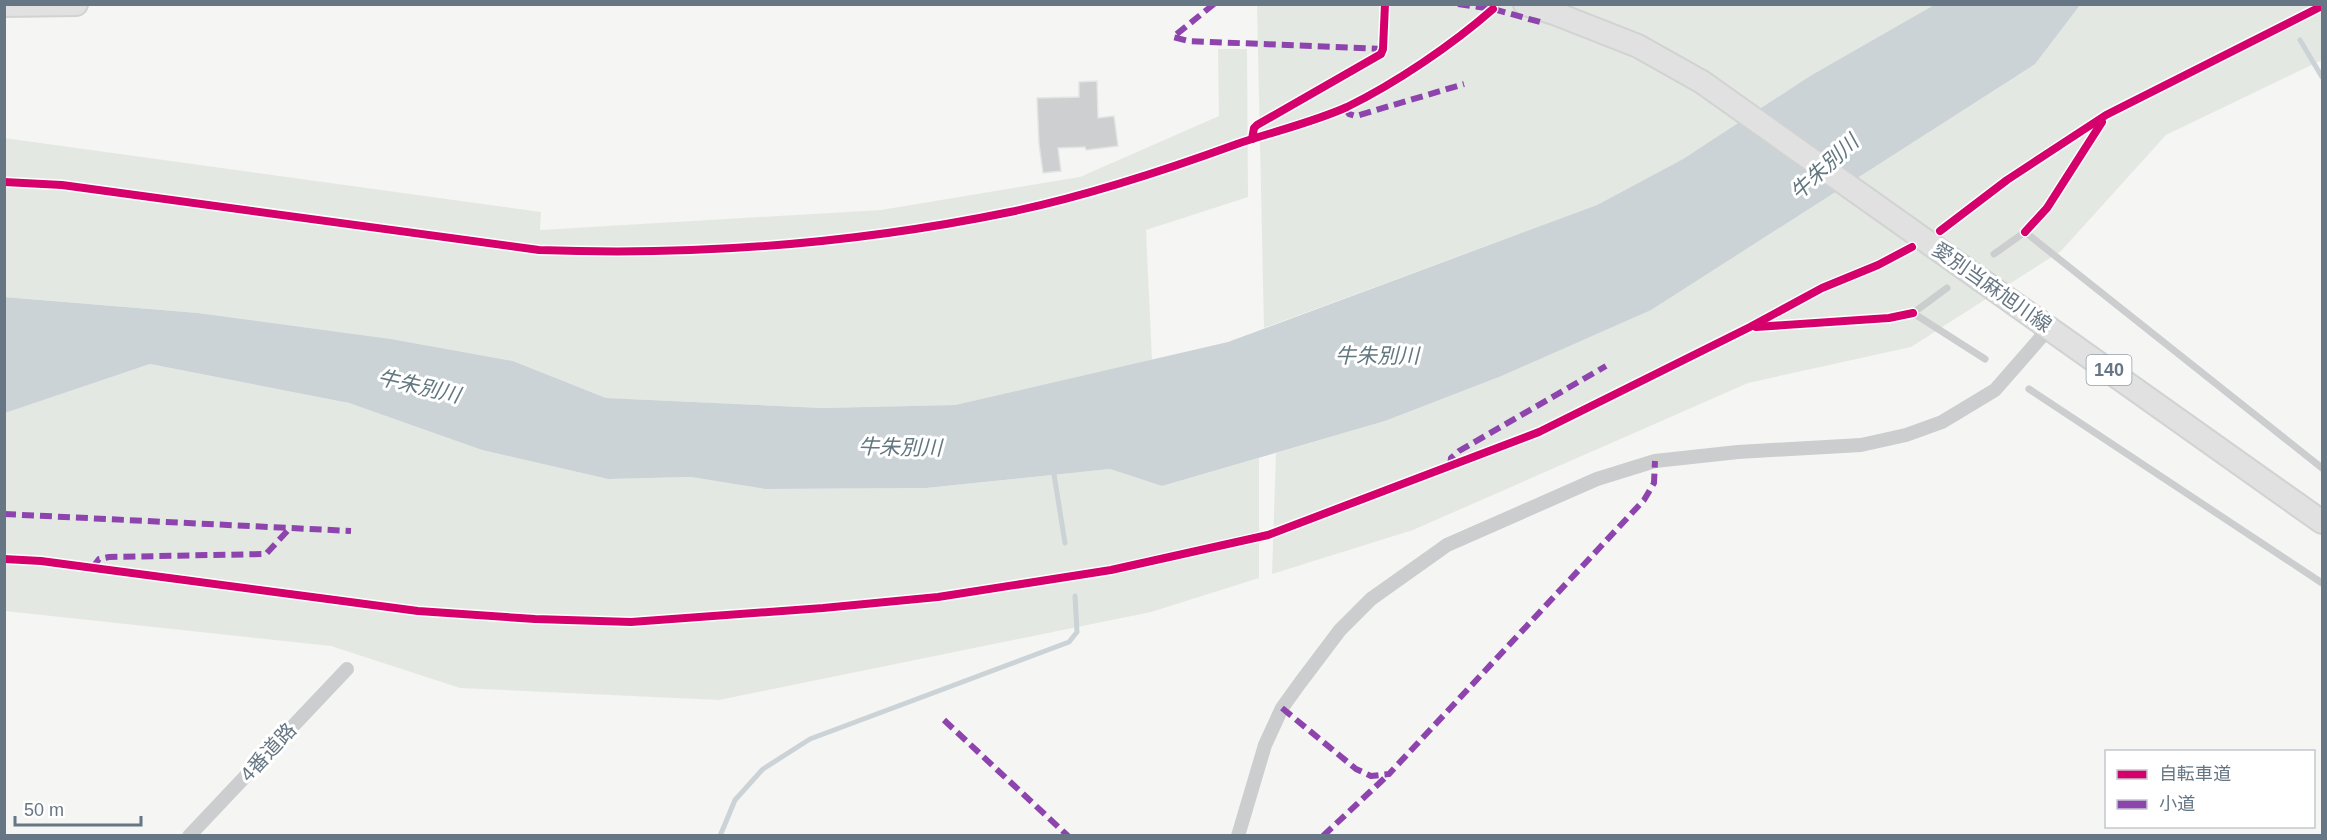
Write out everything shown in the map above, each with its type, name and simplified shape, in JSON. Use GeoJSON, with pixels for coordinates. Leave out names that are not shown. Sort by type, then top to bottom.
{"type":"FeatureCollection","features":[{"type":"Feature","properties":{"kind":"main road"},"geometry":{"type":"LineString","coordinates":[[4,5],[76,4]]}},
{"type":"Feature","properties":{"kind":"main road","name":"愛別当麻旭川線"},"geometry":{"type":"LineString","coordinates":[[1525,4],[1638,46],[1702,82],[2322,522]]}},
{"type":"Feature","properties":{"kind":"street"},"geometry":{"type":"LineString","coordinates":[[1238,836],[1265,745],[1282,708],[1340,630],[1371,599],[1447,545],[1597,479],[1655,461],[1738,452],[1861,445],[1906,435],[1942,422],[1995,390],[2050,327]]}},
{"type":"Feature","properties":{"kind":"street","name":"4番道路"},"geometry":{"type":"LineString","coordinates":[[189,836],[346,669]]}},
{"type":"Feature","properties":{"kind":"lane"},"geometry":{"type":"LineString","coordinates":[[1994,254],[2025,232],[2322,468]]}},
{"type":"Feature","properties":{"kind":"lane"},"geometry":{"type":"LineString","coordinates":[[1947,288],[1913,313],[1985,359]]}},
{"type":"Feature","properties":{"kind":"lane"},"geometry":{"type":"LineString","coordinates":[[2029,389],[2322,583]]}},
{"type":"Feature","properties":{"kind":"shaded area"},"geometry":{"type":"Polygon","coordinates":[[[1257,5],[1934,5],[1810,76],[1683,159],[1597,205],[1264,328],[1257,5]]]}},
{"type":"Feature","properties":{"kind":"shaded area"},"geometry":{"type":"Polygon","coordinates":[[[2080,5],[2322,5],[2322,60],[2166,135],[2061,251],[1911,347],[1748,383],[1413,530],[1272,574],[1276,453],[1385,421],[1499,377],[2034,64],[2080,5]]]}},
{"type":"Feature","properties":{"kind":"shaded area"},"geometry":{"type":"Polygon","coordinates":[[[1218,49],[1247,49],[1248,197],[1146,230],[1152,360],[955,405],[822,408],[606,398],[513,361],[391,339],[198,313],[5,297],[4,138],[541,212],[540,230],[881,210],[1080,177],[1219,116],[1218,49]]]}},
{"type":"Feature","properties":{"kind":"shaded area"},"geometry":{"type":"Polygon","coordinates":[[[150,364],[349,403],[482,450],[608,479],[691,477],[765,489],[926,488],[1110,469],[1162,486],[1259,458],[1259,578],[1151,612],[719,700],[460,688],[331,646],[5,611],[5,413],[150,364]]]}},
{"type":"Feature","properties":{"kind":"water","name":"牛朱別川"},"geometry":{"type":"Polygon","coordinates":[[[1934,5],[2080,5],[2035,64],[1651,310],[1499,377],[1385,421],[1162,486],[1110,469],[926,488],[765,489],[691,477],[608,479],[482,450],[349,403],[150,364],[5,413],[4,297],[198,313],[391,339],[513,361],[606,398],[822,408],[955,405],[1228,342],[1597,205],[1683,159],[1810,76],[1934,5]]]}},
{"type":"Feature","properties":{"kind":"building"},"geometry":{"type":"Polygon","coordinates":[[[1097,81],[1098,118],[1114,116],[1118,146],[1086,150],[1085,147],[1058,148],[1061,171],[1043,173],[1037,98],[1079,97],[1079,82],[1097,81]]]}},
{"type":"Feature","properties":{"kind":"waterway"},"geometry":{"type":"LineString","coordinates":[[2300,40],[2322,77]]}},
{"type":"Feature","properties":{"kind":"waterway"},"geometry":{"type":"LineString","coordinates":[[1053,468],[1065,543]]}},
{"type":"Feature","properties":{"kind":"waterway"},"geometry":{"type":"LineString","coordinates":[[720,836],[735,800],[763,769],[810,739],[1069,642],[1077,632],[1075,596]]}},
{"type":"Feature","properties":{"kind":"marked path"},"geometry":{"type":"LineString","coordinates":[[1214,4],[1173,37],[1188,41],[1383,49]]}},
{"type":"Feature","properties":{"kind":"marked path"},"geometry":{"type":"LineString","coordinates":[[1458,4],[1493,9],[1540,22]]}},
{"type":"Feature","properties":{"kind":"marked path"},"geometry":{"type":"LineString","coordinates":[[1345,108],[1349,114],[1356,116],[1464,84]]}},
{"type":"Feature","properties":{"kind":"marked path"},"geometry":{"type":"LineString","coordinates":[[1450,466],[1451,458],[1459,451],[1606,366]]}},
{"type":"Feature","properties":{"kind":"marked path"},"geometry":{"type":"LineString","coordinates":[[1282,708],[1356,769],[1371,776],[1389,774],[1644,500],[1654,483],[1655,461]]}},
{"type":"Feature","properties":{"kind":"marked path"},"geometry":{"type":"LineString","coordinates":[[4,514],[351,531]]}},
{"type":"Feature","properties":{"kind":"marked path"},"geometry":{"type":"LineString","coordinates":[[92,568],[99,559],[109,557],[266,554],[290,528]]}},
{"type":"Feature","properties":{"kind":"marked path"},"geometry":{"type":"LineString","coordinates":[[944,720],[1068,836]]}},
{"type":"Feature","properties":{"kind":"marked path"},"geometry":{"type":"LineString","coordinates":[[1323,836],[1389,774]]}},
{"type":"Feature","properties":{"kind":"cycle path"},"geometry":{"type":"LineString","coordinates":[[1252,139],[1254,128],[1257,125],[1381,54],[1385,4]]}},
{"type":"Feature","properties":{"kind":"cycle path"},"geometry":{"type":"LineString","coordinates":[[1940,231],[2007,180],[2106,115],[2322,6]]}},
{"type":"Feature","properties":{"kind":"cycle path"},"geometry":{"type":"LineString","coordinates":[[4,182],[62,185],[539,250],[657,251],[834,240],[1010,212],[1096,191],[1321,117],[1347,107],[1404,75],[1460,36],[1493,9]]}},
{"type":"Feature","properties":{"kind":"cycle path"},"geometry":{"type":"LineString","coordinates":[[2025,232],[2047,208],[2102,122]]}},
{"type":"Feature","properties":{"kind":"cycle path"},"geometry":{"type":"LineString","coordinates":[[4,559],[41,561],[418,611],[535,619],[631,622],[938,597],[1111,570],[1268,535],[1539,432],[1750,327],[1822,288],[1878,265],[1912,247]]}},
{"type":"Feature","properties":{"kind":"cycle path"},"geometry":{"type":"LineString","coordinates":[[1756,327],[1889,318],[1913,313]]}}]}
